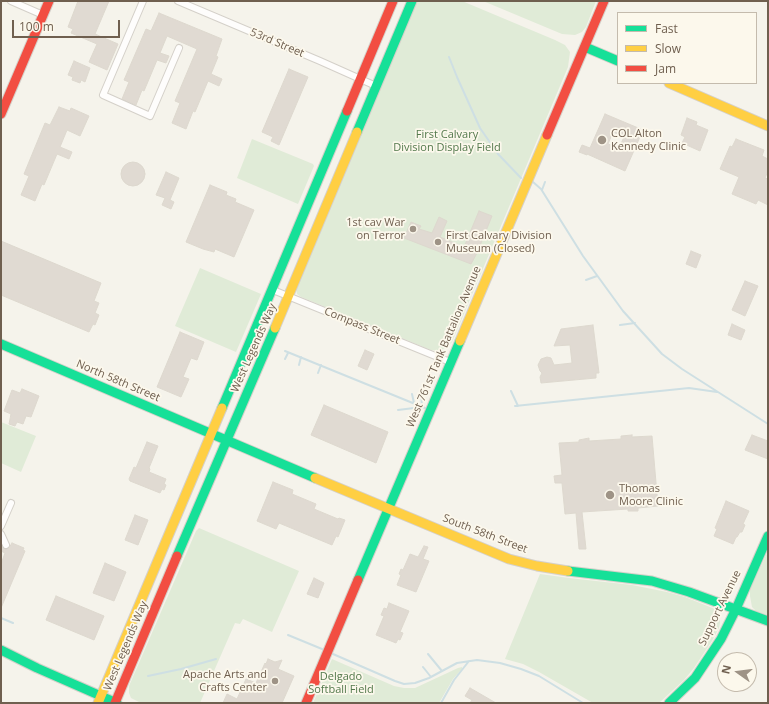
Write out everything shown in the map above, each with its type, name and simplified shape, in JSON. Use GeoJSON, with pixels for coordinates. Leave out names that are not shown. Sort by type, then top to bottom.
{"type":"FeatureCollection","features":[{"type":"Feature","properties":{"kind":"street"},"geometry":{"type":"LineString","coordinates":[[11,1],[43,15]]}},
{"type":"Feature","properties":{"kind":"street"},"geometry":{"type":"LineString","coordinates":[[1,114],[49,1]]}},
{"type":"Feature","properties":{"kind":"street"},"geometry":{"type":"LineString","coordinates":[[143,1],[103,95],[150,116],[179,48]]}},
{"type":"Feature","properties":{"kind":"street","name":"53rd Street"},"geometry":{"type":"LineString","coordinates":[[178,1],[376,86]]}},
{"type":"Feature","properties":{"kind":"street","name":"West Legends Way"},"geometry":{"type":"LineString","coordinates":[[100,700],[393,1]]}},
{"type":"Feature","properties":{"kind":"street","name":"West Legends Way"},"geometry":{"type":"LineString","coordinates":[[116,703],[226,440],[289,297],[412,1]]}},
{"type":"Feature","properties":{"kind":"street","name":"West 761st Tank Battalion Avenue"},"geometry":{"type":"LineString","coordinates":[[306,703],[604,1]]}},
{"type":"Feature","properties":{"kind":"street"},"geometry":{"type":"LineString","coordinates":[[585,47],[617,61]]}},
{"type":"Feature","properties":{"kind":"street"},"geometry":{"type":"LineString","coordinates":[[671,84],[768,126]]}},
{"type":"Feature","properties":{"kind":"street","name":"Compass Street"},"geometry":{"type":"LineString","coordinates":[[273,290],[450,362]]}},
{"type":"Feature","properties":{"kind":"street","name":"North 58th Street"},"geometry":{"type":"LineString","coordinates":[[1,344],[226,440]]}},
{"type":"Feature","properties":{"kind":"street","name":"South 58th Street"},"geometry":{"type":"LineString","coordinates":[[226,440],[509,558],[537,566],[565,571],[652,582],[689,592],[768,621]]}},
{"type":"Feature","properties":{"kind":"street"},"geometry":{"type":"LineString","coordinates":[[1,526],[12,503]]}},
{"type":"Feature","properties":{"kind":"street"},"geometry":{"type":"LineString","coordinates":[[1,534],[6,545]]}},
{"type":"Feature","properties":{"kind":"street","name":"Support Avenue"},"geometry":{"type":"LineString","coordinates":[[669,703],[695,678],[721,639],[768,536]]}},
{"type":"Feature","properties":{"kind":"street"},"geometry":{"type":"LineString","coordinates":[[1,650],[100,700],[116,703]]}},
{"type":"Feature","properties":{"kind":"green space","name":"First Calvary Division Display Field"},"geometry":{"type":"Polygon","coordinates":[[[417,1],[462,1],[555,40],[565,45],[570,52],[568,67],[452,342],[447,347],[439,351],[431,350],[301,297],[297,294],[296,288],[417,1]]]}},
{"type":"Feature","properties":{"kind":"green space"},"geometry":{"type":"Polygon","coordinates":[[[483,1],[596,1],[586,27],[582,32],[575,35],[562,34],[483,1]]]}},
{"type":"Feature","properties":{"kind":"green space"},"geometry":{"type":"Polygon","coordinates":[[[252,139],[313,164],[314,166],[298,204],[237,178],[252,139]]]}},
{"type":"Feature","properties":{"kind":"green space"},"geometry":{"type":"Polygon","coordinates":[[[200,268],[261,294],[236,352],[175,326],[200,268]]]}},
{"type":"Feature","properties":{"kind":"green space"},"geometry":{"type":"Polygon","coordinates":[[[1,422],[36,436],[21,472],[1,463],[1,422]]]}},
{"type":"Feature","properties":{"kind":"green space"},"geometry":{"type":"Polygon","coordinates":[[[199,528],[299,571],[272,632],[243,619],[240,624],[235,623],[200,703],[141,703],[131,698],[129,686],[196,531],[199,528]]]}},
{"type":"Feature","properties":{"kind":"green space"},"geometry":{"type":"Polygon","coordinates":[[[768,551],[768,615],[756,611],[752,607],[750,590],[768,551]]]}},
{"type":"Feature","properties":{"kind":"green space"},"geometry":{"type":"Polygon","coordinates":[[[540,574],[632,585],[685,597],[715,609],[720,617],[719,628],[694,668],[684,680],[659,703],[593,703],[523,664],[505,659],[540,574]]]}},
{"type":"Feature","properties":{"kind":"green space","name":"Delgado Softball Field"},"geometry":{"type":"Polygon","coordinates":[[[332,659],[394,686],[404,688],[415,688],[458,668],[462,667],[462,669],[453,679],[439,703],[313,703],[332,659]]]}},
{"type":"Feature","properties":{"kind":"building"},"geometry":{"type":"Polygon","coordinates":[[[78,1],[109,1],[95,34],[118,44],[107,70],[89,62],[97,44],[71,33],[73,29],[68,27],[78,1]]]}},
{"type":"Feature","properties":{"kind":"building"},"geometry":{"type":"Polygon","coordinates":[[[159,13],[222,39],[216,56],[218,57],[211,74],[222,79],[219,86],[208,81],[186,129],[172,123],[180,103],[175,101],[197,49],[167,36],[160,53],[169,56],[166,63],[157,60],[144,91],[142,90],[136,105],[122,99],[129,82],[124,80],[146,29],[151,31],[159,13]]]}},
{"type":"Feature","properties":{"kind":"building"},"geometry":{"type":"Polygon","coordinates":[[[74,61],[90,68],[85,82],[81,80],[80,83],[72,80],[73,77],[68,75],[74,61]]]}},
{"type":"Feature","properties":{"kind":"building"},"geometry":{"type":"Polygon","coordinates":[[[289,69],[308,77],[279,145],[271,141],[273,137],[262,132],[289,69]]]}},
{"type":"Feature","properties":{"kind":"building"},"geometry":{"type":"Polygon","coordinates":[[[59,107],[70,111],[71,108],[89,116],[80,136],[67,130],[60,147],[72,152],[69,159],[57,154],[44,185],[42,184],[35,201],[21,195],[29,176],[24,174],[45,123],[50,125],[59,107]]]}},
{"type":"Feature","properties":{"kind":"building","name":"COL Alton Kennedy Clinic"},"geometry":{"type":"Polygon","coordinates":[[[605,114],[643,130],[625,171],[587,154],[579,152],[582,145],[590,148],[605,114]],[[613,132],[608,144],[619,148],[624,137],[613,132]]]}},
{"type":"Feature","properties":{"kind":"building"},"geometry":{"type":"Polygon","coordinates":[[[687,118],[697,122],[696,125],[708,130],[700,151],[682,143],[685,137],[681,135],[687,118]]]}},
{"type":"Feature","properties":{"kind":"building"},"geometry":{"type":"Polygon","coordinates":[[[736,139],[764,150],[762,156],[768,159],[768,171],[765,178],[768,179],[768,205],[758,200],[756,204],[732,194],[739,177],[720,169],[730,146],[732,147],[736,139]]]}},
{"type":"Feature","properties":{"kind":"building"},"geometry":{"type":"Polygon","coordinates":[[[133,162],[138,163],[144,169],[144,179],[138,185],[133,186],[128,185],[122,179],[121,174],[122,169],[128,163],[133,162]]]}},
{"type":"Feature","properties":{"kind":"building"},"geometry":{"type":"Polygon","coordinates":[[[166,172],[179,178],[170,200],[174,202],[171,209],[162,205],[165,198],[156,195],[166,172]]]}},
{"type":"Feature","properties":{"kind":"building"},"geometry":{"type":"Polygon","coordinates":[[[210,185],[227,192],[226,195],[236,199],[235,202],[254,210],[234,257],[215,249],[214,252],[186,242],[210,185]]]}},
{"type":"Feature","properties":{"kind":"building"},"geometry":{"type":"Polygon","coordinates":[[[479,211],[492,216],[471,264],[404,238],[411,222],[421,226],[419,229],[432,233],[439,217],[447,221],[440,237],[464,247],[479,211]]]}},
{"type":"Feature","properties":{"kind":"building"},"geometry":{"type":"Polygon","coordinates":[[[1,241],[101,283],[94,301],[99,303],[95,313],[99,315],[95,325],[93,324],[89,332],[1,295],[1,241]]]}},
{"type":"Feature","properties":{"kind":"building"},"geometry":{"type":"Polygon","coordinates":[[[691,251],[701,255],[696,268],[686,264],[691,251]]]}},
{"type":"Feature","properties":{"kind":"building"},"geometry":{"type":"Polygon","coordinates":[[[745,281],[758,286],[745,316],[732,310],[745,281]]]}},
{"type":"Feature","properties":{"kind":"building"},"geometry":{"type":"Polygon","coordinates":[[[732,324],[745,330],[741,340],[728,335],[732,324]]]}},
{"type":"Feature","properties":{"kind":"building"},"geometry":{"type":"Polygon","coordinates":[[[593,325],[599,373],[596,373],[596,378],[541,383],[540,377],[542,373],[538,365],[541,359],[547,357],[551,358],[554,365],[572,363],[570,345],[554,346],[561,329],[593,325]]]}},
{"type":"Feature","properties":{"kind":"building"},"geometry":{"type":"Polygon","coordinates":[[[180,332],[204,342],[197,360],[191,358],[183,377],[189,379],[181,397],[157,387],[180,332]]]}},
{"type":"Feature","properties":{"kind":"building"},"geometry":{"type":"Polygon","coordinates":[[[365,350],[374,354],[367,370],[358,366],[365,350]]]}},
{"type":"Feature","properties":{"kind":"building"},"geometry":{"type":"Polygon","coordinates":[[[22,389],[39,396],[31,417],[26,416],[23,424],[17,422],[15,426],[9,424],[11,414],[4,411],[12,390],[20,393],[22,389]]]}},
{"type":"Feature","properties":{"kind":"building"},"geometry":{"type":"Polygon","coordinates":[[[324,405],[388,432],[376,463],[311,435],[324,405]]]}},
{"type":"Feature","properties":{"kind":"building","name":"Thomas Moore Clinic"},"geometry":{"type":"Polygon","coordinates":[[[632,435],[632,437],[652,436],[658,506],[638,508],[638,511],[628,511],[628,509],[582,512],[586,549],[579,549],[576,513],[565,514],[562,483],[555,483],[554,476],[562,475],[559,443],[579,442],[579,440],[589,438],[589,441],[621,439],[621,436],[632,435]]]}},
{"type":"Feature","properties":{"kind":"building"},"geometry":{"type":"Polygon","coordinates":[[[752,435],[768,441],[768,459],[745,450],[752,435]]]}},
{"type":"Feature","properties":{"kind":"building"},"geometry":{"type":"Polygon","coordinates":[[[147,442],[158,446],[149,468],[149,472],[166,479],[164,490],[162,489],[160,493],[130,481],[129,479],[134,467],[136,468],[147,442]]]}},
{"type":"Feature","properties":{"kind":"building"},"geometry":{"type":"Polygon","coordinates":[[[273,482],[293,490],[292,494],[316,504],[314,509],[338,519],[345,520],[338,537],[336,536],[332,545],[279,523],[276,529],[257,521],[273,482]]]}},
{"type":"Feature","properties":{"kind":"building"},"geometry":{"type":"Polygon","coordinates":[[[726,501],[749,511],[743,524],[745,525],[742,532],[740,532],[736,537],[733,544],[714,536],[717,529],[715,528],[726,501]]]}},
{"type":"Feature","properties":{"kind":"building"},"geometry":{"type":"Polygon","coordinates":[[[135,515],[148,520],[138,545],[125,540],[135,515]]]}},
{"type":"Feature","properties":{"kind":"building"},"geometry":{"type":"Polygon","coordinates":[[[12,543],[24,548],[23,550],[25,551],[1,608],[1,564],[5,553],[1,551],[1,545],[6,549],[9,548],[12,543]]]}},
{"type":"Feature","properties":{"kind":"building"},"geometry":{"type":"Polygon","coordinates":[[[424,546],[428,547],[423,559],[429,561],[416,592],[397,585],[401,575],[399,574],[401,569],[403,570],[410,554],[418,557],[424,546]]]}},
{"type":"Feature","properties":{"kind":"building"},"geometry":{"type":"Polygon","coordinates":[[[105,563],[126,572],[114,601],[93,593],[105,563]]]}},
{"type":"Feature","properties":{"kind":"building"},"geometry":{"type":"Polygon","coordinates":[[[314,578],[324,583],[318,598],[307,594],[314,578]]]}},
{"type":"Feature","properties":{"kind":"building"},"geometry":{"type":"Polygon","coordinates":[[[56,596],[104,616],[94,640],[46,620],[56,596]]]}},
{"type":"Feature","properties":{"kind":"building"},"geometry":{"type":"Polygon","coordinates":[[[389,603],[409,611],[400,632],[403,633],[400,640],[398,639],[396,643],[376,635],[384,616],[381,615],[384,608],[387,609],[389,603]]]}},
{"type":"Feature","properties":{"kind":"building","name":"Apache Arts and Crafts Center"},"geometry":{"type":"Polygon","coordinates":[[[268,659],[275,662],[282,660],[278,669],[294,676],[282,703],[223,703],[227,694],[237,699],[246,679],[256,683],[268,659]]]}},
{"type":"Feature","properties":{"kind":"building"},"geometry":{"type":"Polygon","coordinates":[[[470,688],[496,703],[470,703],[472,700],[465,696],[470,688]]]}},
{"type":"Feature","properties":{"kind":"waterway"},"geometry":{"type":"LineString","coordinates":[[449,57],[480,128],[498,154],[521,178]]}},
{"type":"Feature","properties":{"kind":"waterway"},"geometry":{"type":"LineString","coordinates":[[533,182],[541,189],[583,256],[623,311],[662,354],[682,369],[768,424]]}},
{"type":"Feature","properties":{"kind":"waterway"},"geometry":{"type":"LineString","coordinates":[[542,190],[545,182]]}},
{"type":"Feature","properties":{"kind":"waterway"},"geometry":{"type":"LineString","coordinates":[[586,280],[597,276]]}},
{"type":"Feature","properties":{"kind":"waterway"},"geometry":{"type":"LineString","coordinates":[[620,325],[635,323]]}},
{"type":"Feature","properties":{"kind":"waterway"},"geometry":{"type":"LineString","coordinates":[[285,351],[425,408]]}},
{"type":"Feature","properties":{"kind":"waterway"},"geometry":{"type":"LineString","coordinates":[[285,359],[288,353]]}},
{"type":"Feature","properties":{"kind":"waterway"},"geometry":{"type":"LineString","coordinates":[[299,365],[301,357]]}},
{"type":"Feature","properties":{"kind":"waterway"},"geometry":{"type":"LineString","coordinates":[[318,373],[321,365]]}},
{"type":"Feature","properties":{"kind":"waterway"},"geometry":{"type":"LineString","coordinates":[[515,406],[689,388],[717,392]]}},
{"type":"Feature","properties":{"kind":"waterway"},"geometry":{"type":"LineString","coordinates":[[398,410],[422,407],[421,390]]}},
{"type":"Feature","properties":{"kind":"waterway"},"geometry":{"type":"LineString","coordinates":[[511,391],[518,406]]}},
{"type":"Feature","properties":{"kind":"waterway"},"geometry":{"type":"LineString","coordinates":[[412,394],[414,403]]}},
{"type":"Feature","properties":{"kind":"waterway"},"geometry":{"type":"LineString","coordinates":[[1,618],[13,623]]}},
{"type":"Feature","properties":{"kind":"waterway"},"geometry":{"type":"LineString","coordinates":[[288,635],[322,649]]}},
{"type":"Feature","properties":{"kind":"waterway"},"geometry":{"type":"LineString","coordinates":[[333,654],[404,684],[415,683],[429,678],[457,663],[477,660],[500,663],[539,676],[583,703]]}},
{"type":"Feature","properties":{"kind":"waterway"},"geometry":{"type":"LineString","coordinates":[[428,654],[442,671]]}},
{"type":"Feature","properties":{"kind":"waterway"},"geometry":{"type":"LineString","coordinates":[[148,676],[181,669],[216,659]]}},
{"type":"Feature","properties":{"kind":"waterway"},"geometry":{"type":"LineString","coordinates":[[441,703],[454,680],[469,661]]}},
{"type":"Feature","properties":{"kind":"waterway"},"geometry":{"type":"LineString","coordinates":[[423,667],[431,677]]}},
{"type":"Feature","properties":{"kind":"traffic: fast"},"geometry":{"type":"LineString","coordinates":[[357,132],[412,1]]}},
{"type":"Feature","properties":{"kind":"traffic: fast"},"geometry":{"type":"LineString","coordinates":[[585,47],[617,61]]}},
{"type":"Feature","properties":{"kind":"traffic: fast"},"geometry":{"type":"LineString","coordinates":[[222,408],[347,111]]}},
{"type":"Feature","properties":{"kind":"traffic: fast"},"geometry":{"type":"LineString","coordinates":[[177,556],[275,328]]}},
{"type":"Feature","properties":{"kind":"traffic: fast"},"geometry":{"type":"LineString","coordinates":[[358,580],[460,341]]}},
{"type":"Feature","properties":{"kind":"traffic: fast"},"geometry":{"type":"LineString","coordinates":[[1,344],[315,478]]}},
{"type":"Feature","properties":{"kind":"traffic: fast"},"geometry":{"type":"LineString","coordinates":[[669,703],[695,678],[721,639],[768,536]]}},
{"type":"Feature","properties":{"kind":"traffic: fast"},"geometry":{"type":"LineString","coordinates":[[568,571],[652,581],[689,592],[768,621]]}},
{"type":"Feature","properties":{"kind":"traffic: fast"},"geometry":{"type":"LineString","coordinates":[[1,650],[37,668],[117,703]]}},
{"type":"Feature","properties":{"kind":"traffic: slow"},"geometry":{"type":"LineString","coordinates":[[671,84],[768,126]]}},
{"type":"Feature","properties":{"kind":"traffic: slow"},"geometry":{"type":"LineString","coordinates":[[275,328],[357,132]]}},
{"type":"Feature","properties":{"kind":"traffic: slow"},"geometry":{"type":"LineString","coordinates":[[460,341],[547,135]]}},
{"type":"Feature","properties":{"kind":"traffic: slow"},"geometry":{"type":"LineString","coordinates":[[98,703],[222,408]]}},
{"type":"Feature","properties":{"kind":"traffic: slow"},"geometry":{"type":"LineString","coordinates":[[315,478],[509,559],[537,566],[568,571]]}},
{"type":"Feature","properties":{"kind":"traffic: jam"},"geometry":{"type":"LineString","coordinates":[[1,114],[49,1]]}},
{"type":"Feature","properties":{"kind":"traffic: jam"},"geometry":{"type":"LineString","coordinates":[[347,111],[393,1]]}},
{"type":"Feature","properties":{"kind":"traffic: jam"},"geometry":{"type":"LineString","coordinates":[[547,135],[604,1]]}},
{"type":"Feature","properties":{"kind":"traffic: jam"},"geometry":{"type":"LineString","coordinates":[[115,703],[177,556]]}},
{"type":"Feature","properties":{"kind":"traffic: jam"},"geometry":{"type":"LineString","coordinates":[[306,703],[358,580]]}},
{"type":"Feature","properties":{"kind":"place","name":"COL Alton Kennedy Clinic"},"geometry":{"type":"Point","coordinates":[602,140]}},
{"type":"Feature","properties":{"kind":"place","name":"1st cav War on Terror"},"geometry":{"type":"Point","coordinates":[413,229]}},
{"type":"Feature","properties":{"kind":"place","name":"First Calvary Division Museum (Closed)"},"geometry":{"type":"Point","coordinates":[438,242]}},
{"type":"Feature","properties":{"kind":"place","name":"Thomas Moore Clinic"},"geometry":{"type":"Point","coordinates":[610,495]}},
{"type":"Feature","properties":{"kind":"place","name":"Apache Arts and Crafts Center"},"geometry":{"type":"Point","coordinates":[275,681]}}]}
